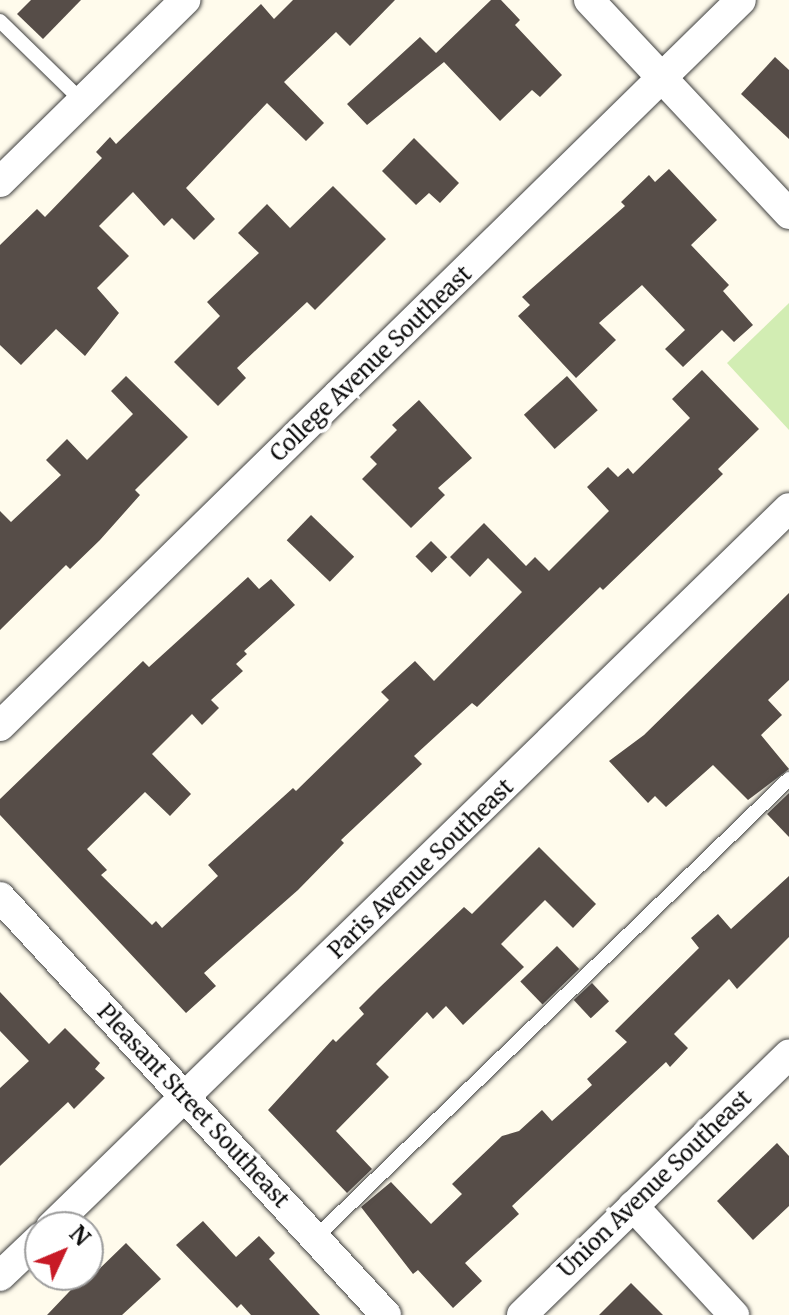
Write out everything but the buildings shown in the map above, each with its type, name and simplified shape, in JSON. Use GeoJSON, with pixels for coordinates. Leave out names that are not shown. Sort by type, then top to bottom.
{"type":"FeatureCollection","features":[{"type":"Feature","properties":{"kind":"street"},"geometry":{"type":"LineString","coordinates":[[0,182],[185,0]]}},
{"type":"Feature","properties":{"kind":"street"},"geometry":{"type":"LineString","coordinates":[[589,0],[789,214]]}},
{"type":"Feature","properties":{"kind":"street","name":"College Avenue Southeast"},"geometry":{"type":"LineString","coordinates":[[0,726],[741,0]]}},
{"type":"Feature","properties":{"kind":"street","name":"Paris Avenue Southeast"},"geometry":{"type":"LineString","coordinates":[[68,1211],[789,508]]}},
{"type":"Feature","properties":{"kind":"street","name":"Pleasant Street Southeast"},"geometry":{"type":"LineString","coordinates":[[0,897],[386,1315]]}},
{"type":"Feature","properties":{"kind":"street","name":"Union Avenue Southeast"},"geometry":{"type":"LineString","coordinates":[[522,1315],[789,1054]]}},
{"type":"Feature","properties":{"kind":"street"},"geometry":{"type":"LineString","coordinates":[[633,1206],[734,1315]]}},
{"type":"Feature","properties":{"kind":"street"},"geometry":{"type":"LineString","coordinates":[[0,1276],[24,1253]]}},
{"type":"Feature","properties":{"kind":"lane"},"geometry":{"type":"LineString","coordinates":[[0,21],[82,101]]}},
{"type":"Feature","properties":{"kind":"lane"},"geometry":{"type":"LineString","coordinates":[[315,1238],[789,779]]}},
{"type":"Feature","properties":{"kind":"green space"},"geometry":{"type":"Polygon","coordinates":[[[789,303],[789,430],[727,363],[789,303]]]}}]}
